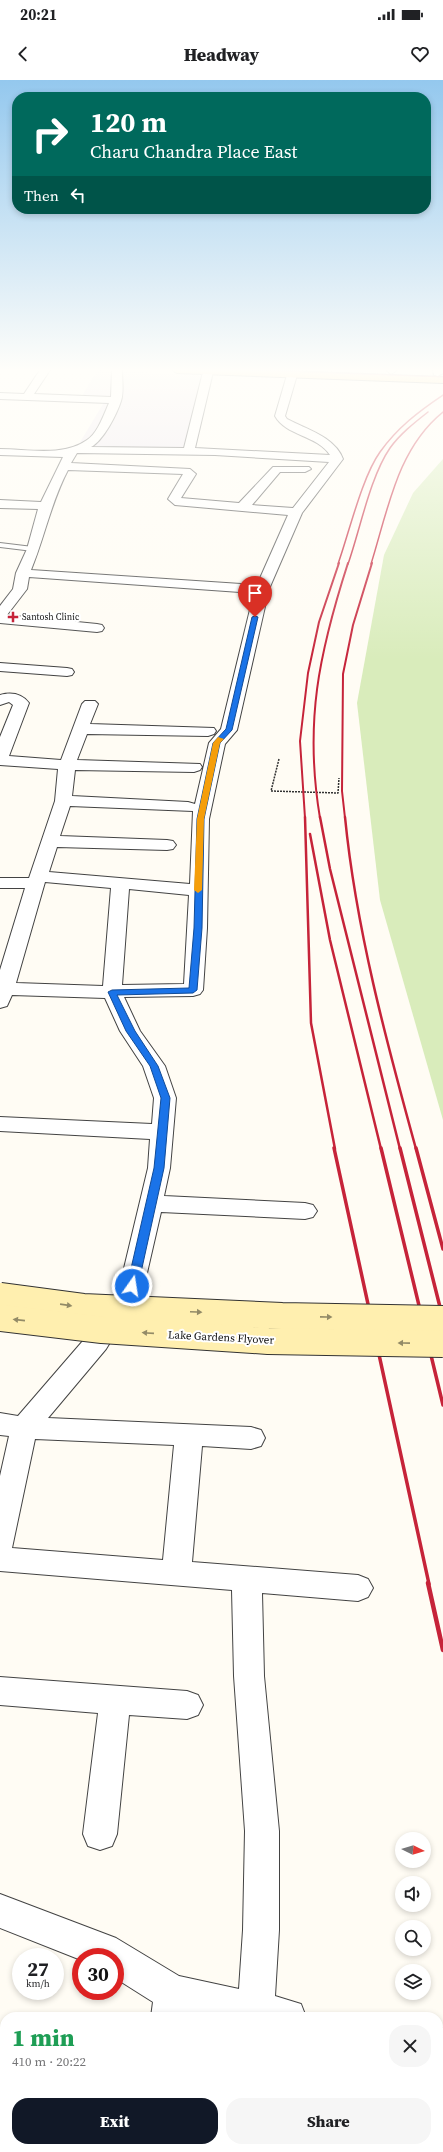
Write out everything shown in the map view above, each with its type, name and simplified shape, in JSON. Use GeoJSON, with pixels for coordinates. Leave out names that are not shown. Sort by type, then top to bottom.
{"type":"FeatureCollection","features":[{"type":"Feature","properties":{"kind":"main road","name":"Lake Gardens Flyover"},"geometry":{"type":"LineString","coordinates":[[0,1296],[90,1308],[282,1316],[443,1319]]}},
{"type":"Feature","properties":{"kind":"main road","name":"Lake Gardens Flyover"},"geometry":{"type":"LineString","coordinates":[[0,1318],[102,1330],[268,1341],[443,1344]]}},
{"type":"Feature","properties":{"kind":"street"},"geometry":{"type":"LineString","coordinates":[[0,614],[20,589],[46,506],[64,467]]}},
{"type":"Feature","properties":{"kind":"street"},"geometry":{"type":"LineString","coordinates":[[81,467],[186,471],[190,474],[174,499],[187,504],[296,512]]}},
{"type":"Feature","properties":{"kind":"street"},"geometry":{"type":"LineString","coordinates":[[242,508],[277,470],[315,467]]}},
{"type":"Feature","properties":{"kind":"street"},"geometry":{"type":"LineString","coordinates":[[90,704],[67,765],[63,801],[36,880],[1,993],[193,990],[198,928],[200,819],[216,743],[229,730],[262,589],[296,512],[333,467]]}},
{"type":"Feature","properties":{"kind":"street"},"geometry":{"type":"LineString","coordinates":[[0,504],[46,506]]}},
{"type":"Feature","properties":{"kind":"street"},"geometry":{"type":"LineString","coordinates":[[24,573],[262,589]]}},
{"type":"Feature","properties":{"kind":"street"},"geometry":{"type":"LineString","coordinates":[[0,619],[97,628]]}},
{"type":"Feature","properties":{"kind":"street"},"geometry":{"type":"LineString","coordinates":[[0,667],[67,672]]}},
{"type":"Feature","properties":{"kind":"street"},"geometry":{"type":"LineString","coordinates":[[0,700],[11,697],[21,703],[0,759],[67,765],[194,766]]}},
{"type":"Feature","properties":{"kind":"street"},"geometry":{"type":"LineString","coordinates":[[81,729],[208,731]]}},
{"type":"Feature","properties":{"kind":"street"},"geometry":{"type":"LineString","coordinates":[[63,801],[188,807]]}},
{"type":"Feature","properties":{"kind":"street"},"geometry":{"type":"LineString","coordinates":[[49,841],[167,845]]}},
{"type":"Feature","properties":{"kind":"street"},"geometry":{"type":"LineString","coordinates":[[0,883],[36,880],[198,890]]}},
{"type":"Feature","properties":{"kind":"street"},"geometry":{"type":"LineString","coordinates":[[0,1542],[12,1426],[97,1342],[132,1286],[159,1168],[165,1098],[154,1066],[130,1031],[112,992],[120,884]]}},
{"type":"Feature","properties":{"kind":"street"},"geometry":{"type":"LineString","coordinates":[[0,1124],[162,1132]]}},
{"type":"Feature","properties":{"kind":"street"},"geometry":{"type":"LineString","coordinates":[[151,1202],[305,1211]]}},
{"type":"Feature","properties":{"kind":"street"},"geometry":{"type":"LineString","coordinates":[[12,1426],[251,1438]]}},
{"type":"Feature","properties":{"kind":"street"},"geometry":{"type":"LineString","coordinates":[[176,1574],[189,1435]]}},
{"type":"Feature","properties":{"kind":"street"},"geometry":{"type":"LineString","coordinates":[[0,1559],[358,1588]]}},
{"type":"Feature","properties":{"kind":"street"},"geometry":{"type":"LineString","coordinates":[[247,1579],[249,1676],[262,1831],[261,1930],[272,2012]]}},
{"type":"Feature","properties":{"kind":"street"},"geometry":{"type":"LineString","coordinates":[[0,1691],[187,1705]]}},
{"type":"Feature","properties":{"kind":"street"},"geometry":{"type":"LineString","coordinates":[[100,1834],[115,1700]]}},
{"type":"Feature","properties":{"kind":"street"},"geometry":{"type":"LineString","coordinates":[[0,1911],[95,1948]]}},
{"type":"Feature","properties":{"kind":"street"},"geometry":{"type":"LineString","coordinates":[[124,1965],[171,2005],[250,2012]]}},
{"type":"Feature","properties":{"kind":"lane"},"geometry":{"type":"LineString","coordinates":[[0,545],[33,549]]}},
{"type":"Feature","properties":{"kind":"path"},"geometry":{"type":"LineString","coordinates":[[279,759],[271,791],[338,793],[339,778]]}},
{"type":"Feature","properties":{"kind":"green space"},"geometry":{"type":"Polygon","coordinates":[[[436,467],[443,467],[443,1120],[380,900],[357,703],[384,555],[413,493],[436,467]]]}},
{"type":"Feature","properties":{"kind":"railway"},"geometry":{"type":"LineString","coordinates":[[338,564],[356,506],[371,467]]}},
{"type":"Feature","properties":{"kind":"railway"},"geometry":{"type":"LineString","coordinates":[[348,564],[371,488],[380,467]]}},
{"type":"Feature","properties":{"kind":"railway"},"geometry":{"type":"LineString","coordinates":[[371,564],[389,502],[402,467]]}},
{"type":"Feature","properties":{"kind":"railway"},"geometry":{"type":"LineString","coordinates":[[305,818],[300,741],[308,673],[319,622],[339,563]]}},
{"type":"Feature","properties":{"kind":"railway"},"geometry":{"type":"LineString","coordinates":[[320,818],[315,783],[314,751],[314,719],[317,689],[329,627],[348,563]]}},
{"type":"Feature","properties":{"kind":"railway"},"geometry":{"type":"LineString","coordinates":[[345,818],[342,791],[343,674],[353,625],[372,563]]}},
{"type":"Feature","properties":{"kind":"railway"},"geometry":{"type":"LineString","coordinates":[[305,817],[311,1023],[335,1149]]}},
{"type":"Feature","properties":{"kind":"railway"},"geometry":{"type":"LineString","coordinates":[[320,817],[330,869],[400,1149]]}},
{"type":"Feature","properties":{"kind":"railway"},"geometry":{"type":"LineString","coordinates":[[345,817],[350,859],[364,943],[383,1026],[416,1149]]}},
{"type":"Feature","properties":{"kind":"railway"},"geometry":{"type":"LineString","coordinates":[[310,834],[330,940],[381,1149]]}},
{"type":"Feature","properties":{"kind":"railway"},"geometry":{"type":"LineString","coordinates":[[334,1148],[429,1584]]}},
{"type":"Feature","properties":{"kind":"railway"},"geometry":{"type":"LineString","coordinates":[[381,1148],[443,1405]]}},
{"type":"Feature","properties":{"kind":"railway"},"geometry":{"type":"LineString","coordinates":[[400,1148],[443,1319]]}},
{"type":"Feature","properties":{"kind":"railway"},"geometry":{"type":"LineString","coordinates":[[416,1148],[443,1249]]}},
{"type":"Feature","properties":{"kind":"railway"},"geometry":{"type":"LineString","coordinates":[[428,1583],[443,1650]]}},
{"type":"Feature","properties":{"kind":"slow traffic"},"geometry":{"type":"LineString","coordinates":[[198,890],[200,819],[216,743],[220,739]]}},
{"type":"Feature","properties":{"kind":"place","name":"Santosh Clinic"},"geometry":{"type":"Point","coordinates":[13,617]}},
{"type":"Feature","properties":{"kind":"route"},"geometry":{"type":"LineString","coordinates":[[132,1286],[159,1168],[165,1098],[154,1066],[130,1031],[112,992],[193,990],[198,928],[200,819],[216,743],[229,730],[255,617]]}}]}
